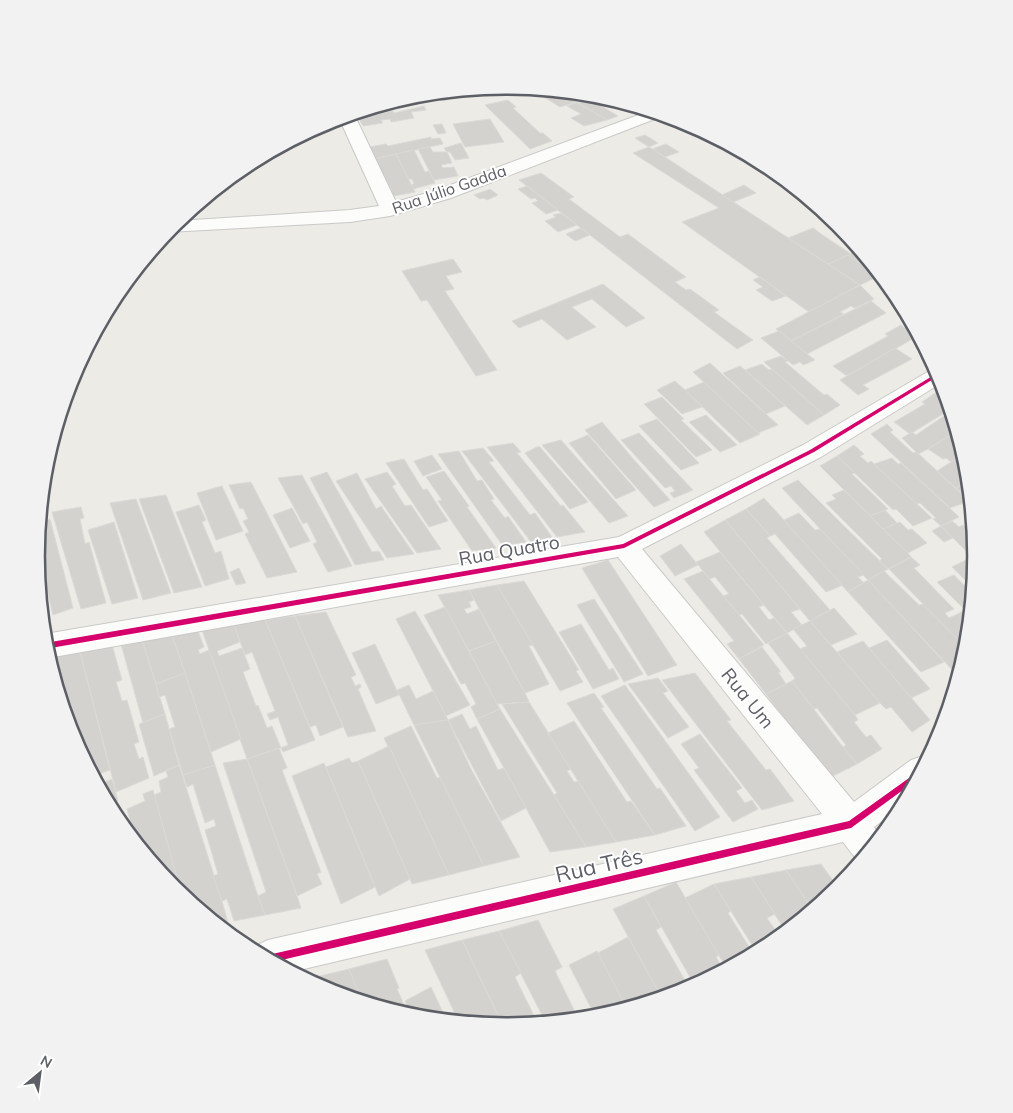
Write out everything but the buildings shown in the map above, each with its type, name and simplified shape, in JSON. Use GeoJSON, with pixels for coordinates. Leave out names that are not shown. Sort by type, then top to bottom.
{"type":"FeatureCollection","features":[{"type":"Feature","properties":{"kind":"street","name":"Rua Júlio Gadda"},"geometry":{"type":"LineString","coordinates":[[184,226],[340,217],[390,210],[444,194],[648,117]]}},
{"type":"Feature","properties":{"kind":"street"},"geometry":{"type":"LineString","coordinates":[[350,122],[363,154],[390,210]]}},
{"type":"Feature","properties":{"kind":"street","name":"Rua Quatro"},"geometry":{"type":"LineString","coordinates":[[54,645],[624,546],[812,451],[932,378]]}},
{"type":"Feature","properties":{"kind":"street","name":"Rua Um"},"geometry":{"type":"LineString","coordinates":[[624,546],[861,838]]}},
{"type":"Feature","properties":{"kind":"street","name":"Rua Três"},"geometry":{"type":"LineString","coordinates":[[278,957],[861,838],[902,794]]}},
{"type":"Feature","properties":{"kind":"cycle path"},"geometry":{"type":"LineString","coordinates":[[54,645],[624,546],[812,451],[932,378]]}},
{"type":"Feature","properties":{"kind":"cycle path"},"geometry":{"type":"LineString","coordinates":[[277,957],[851,824],[909,781]]}}]}
